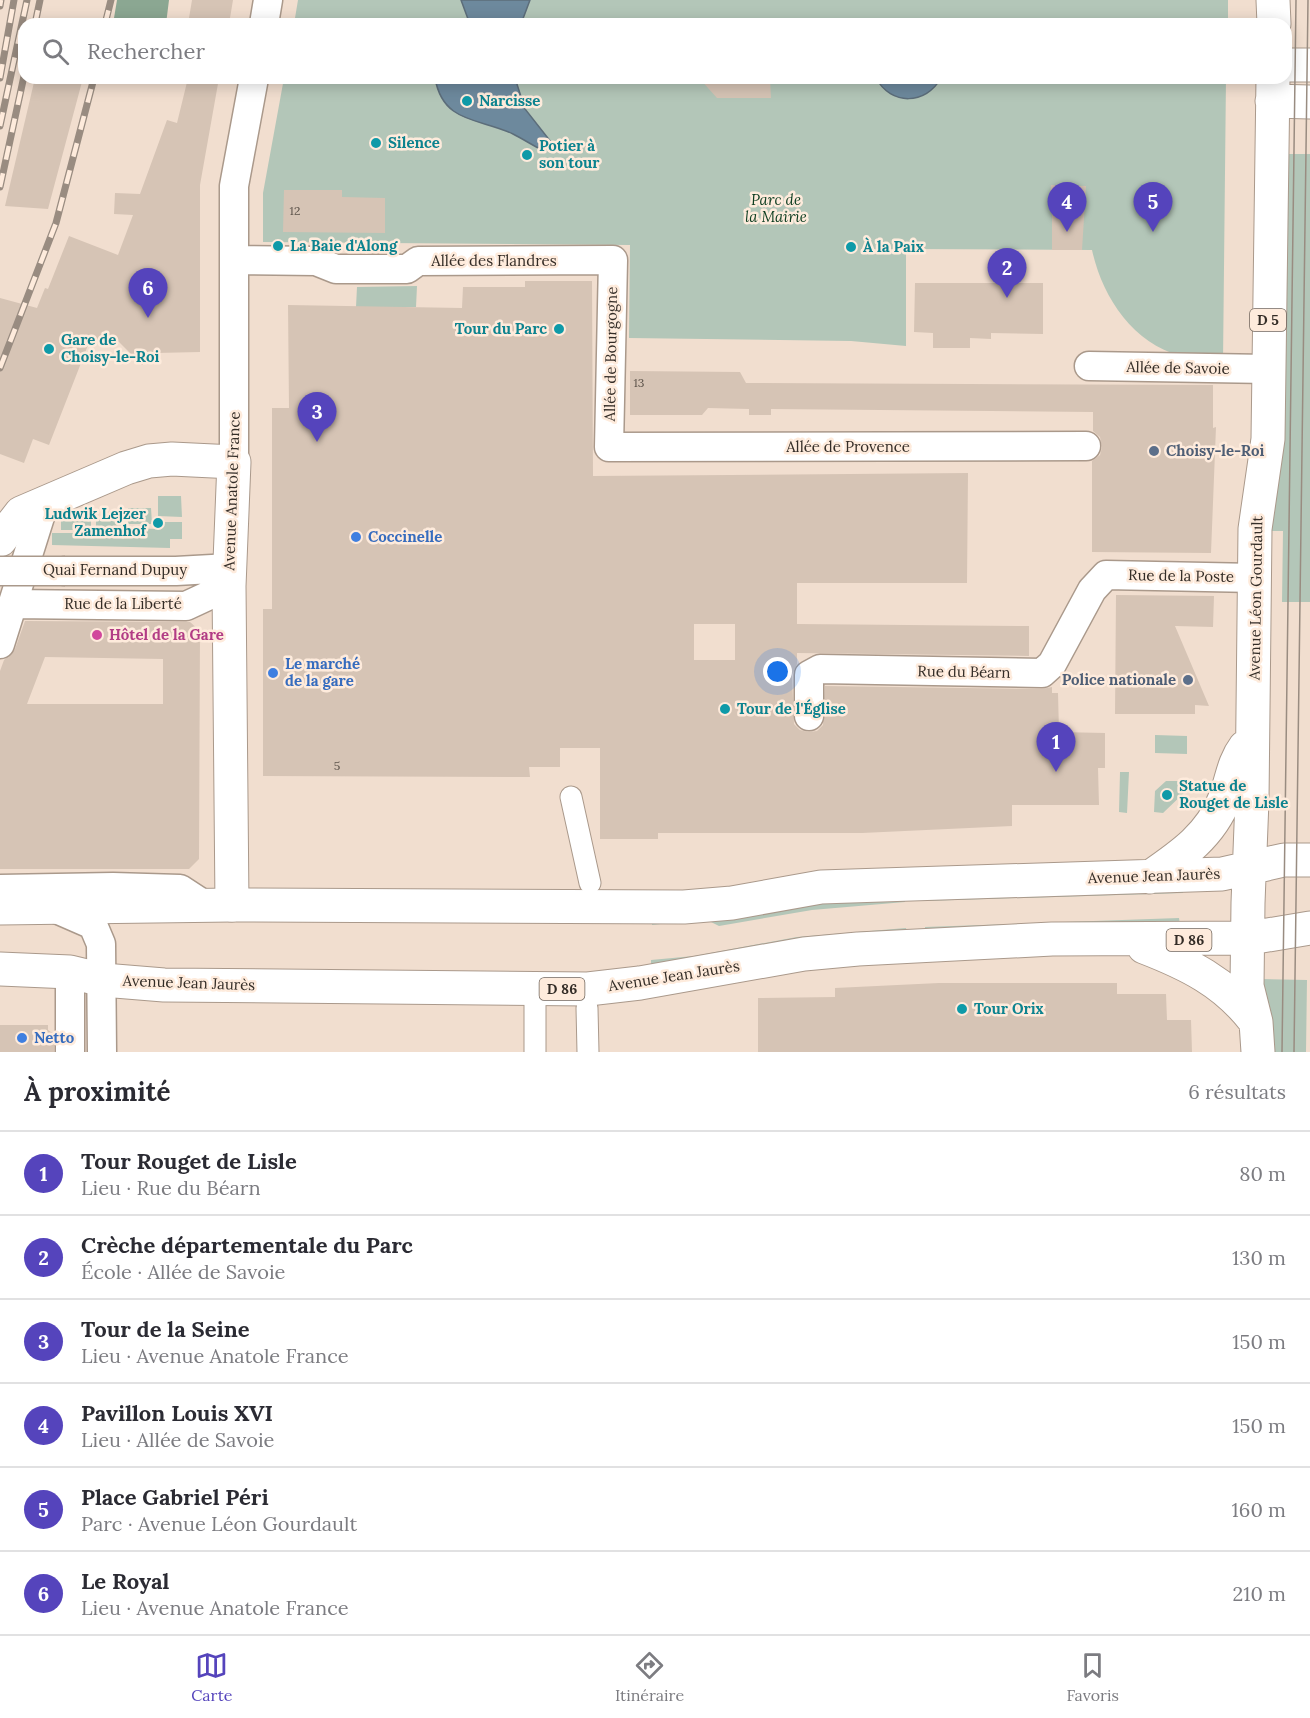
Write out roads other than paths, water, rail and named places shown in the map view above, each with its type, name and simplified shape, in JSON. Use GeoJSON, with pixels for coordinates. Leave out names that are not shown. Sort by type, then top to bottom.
{"type":"FeatureCollection","features":[{"type":"Feature","properties":{"kind":"main road"},"geometry":{"type":"LineString","coordinates":[[1273,0],[1274,18]]}},
{"type":"Feature","properties":{"kind":"main road"},"geometry":{"type":"LineString","coordinates":[[1292,65],[1310,65]]}},
{"type":"Feature","properties":{"kind":"main road"},"geometry":{"type":"LineString","coordinates":[[1273,90],[1310,102]]}},
{"type":"Feature","properties":{"kind":"main road","name":"Avenue Léon Gourdault"},"geometry":{"type":"LineString","coordinates":[[1250,938],[1248,903],[1253,736],[1255,529],[1268,439],[1273,90]]}},
{"type":"Feature","properties":{"kind":"main road"},"geometry":{"type":"LineString","coordinates":[[0,540],[21,513],[45,501],[149,461],[234,462]]}},
{"type":"Feature","properties":{"kind":"main road","name":"Avenue Anatole France"},"geometry":{"type":"LineString","coordinates":[[219,906],[234,462]]}},
{"type":"Feature","properties":{"kind":"main road"},"geometry":{"type":"LineString","coordinates":[[1150,877],[1185,853],[1214,823],[1230,785],[1235,759],[1253,736]]}},
{"type":"Feature","properties":{"kind":"main road","name":"Avenue Jean Jaurès"},"geometry":{"type":"LineString","coordinates":[[0,908],[684,907],[732,903],[821,887],[1231,873],[1284,860],[1310,860]]}},
{"type":"Feature","properties":{"kind":"main road","name":"Avenue Jean Jaurès"},"geometry":{"type":"LineString","coordinates":[[5,969],[70,972],[103,980],[164,985],[588,989],[640,984],[804,954],[858,949],[1041,940],[1250,938],[1310,928]]}},
{"type":"Feature","properties":{"kind":"main road","name":"D 5"},"geometry":{"type":"LineString","coordinates":[[1250,938],[1247,986],[1257,1037]]}},
{"type":"Feature","properties":{"kind":"main road"},"geometry":{"type":"LineString","coordinates":[[1129,940],[1199,971],[1238,999],[1257,1037]]}},
{"type":"Feature","properties":{"kind":"street"},"geometry":{"type":"LineString","coordinates":[[265,18],[268,0]]}},
{"type":"Feature","properties":{"kind":"street","name":"Avenue Anatole France"},"geometry":{"type":"LineString","coordinates":[[234,462],[234,186],[253,84]]}},
{"type":"Feature","properties":{"kind":"street","name":"Allée des Flandres"},"geometry":{"type":"LineString","coordinates":[[234,260],[316,261],[336,269],[407,269],[418,261],[613,261]]}},
{"type":"Feature","properties":{"kind":"street","name":"Allée de Bourgogne"},"geometry":{"type":"LineString","coordinates":[[609,447],[613,261]]}},
{"type":"Feature","properties":{"kind":"street","name":"Allée de Savoie"},"geometry":{"type":"LineString","coordinates":[[1089,366],[1268,369]]}},
{"type":"Feature","properties":{"kind":"street","name":"Allée de Provence"},"geometry":{"type":"LineString","coordinates":[[609,447],[1086,446]]}},
{"type":"Feature","properties":{"kind":"street"},"geometry":{"type":"LineString","coordinates":[[0,644],[45,501]]}},
{"type":"Feature","properties":{"kind":"street","name":"Quai Fernand Dupuy"},"geometry":{"type":"LineString","coordinates":[[0,571],[176,571],[230,577]]}},
{"type":"Feature","properties":{"kind":"street","name":"Rue de la Poste"},"geometry":{"type":"LineString","coordinates":[[1106,575],[1255,578]]}},
{"type":"Feature","properties":{"kind":"street","name":"Rue du Béarn"},"geometry":{"type":"LineString","coordinates":[[809,716],[809,675],[820,669],[1042,673],[1052,664],[1092,590],[1106,575]]}},
{"type":"Feature","properties":{"kind":"street","name":"Rue de la Liberté"},"geometry":{"type":"LineString","coordinates":[[13,604],[186,606],[230,577]]}},
{"type":"Feature","properties":{"kind":"street"},"geometry":{"type":"LineString","coordinates":[[571,797],[590,883]]}},
{"type":"Feature","properties":{"kind":"street"},"geometry":{"type":"LineString","coordinates":[[0,890],[112,887],[180,889],[219,906]]}},
{"type":"Feature","properties":{"kind":"street"},"geometry":{"type":"LineString","coordinates":[[52,907],[93,925],[101,944],[102,1052]]}},
{"type":"Feature","properties":{"kind":"street"},"geometry":{"type":"LineString","coordinates":[[70,972],[70,1052]]}},
{"type":"Feature","properties":{"kind":"street"},"geometry":{"type":"LineString","coordinates":[[535,990],[535,1052]]}},
{"type":"Feature","properties":{"kind":"street"},"geometry":{"type":"LineString","coordinates":[[587,1008],[588,1052]]}},
{"type":"Feature","properties":{"kind":"water"},"geometry":{"type":"Polygon","coordinates":[[[461,0],[530,0],[523,18],[468,18],[461,0]]]}},
{"type":"Feature","properties":{"kind":"water"},"geometry":{"type":"Polygon","coordinates":[[[437,84],[517,84],[525,109],[551,142],[551,148],[542,150],[513,134],[454,112],[439,93],[437,84]]]}},
{"type":"Feature","properties":{"kind":"water"},"geometry":{"type":"Polygon","coordinates":[[[880,84],[937,84],[927,93],[909,99],[890,94],[880,84]]]}},
{"type":"Feature","properties":{"kind":"tram line"},"geometry":{"type":"LineString","coordinates":[[1282,1052],[1296,0]]}},
{"type":"Feature","properties":{"kind":"tram line"},"geometry":{"type":"LineString","coordinates":[[1294,1052],[1308,0]]}},
{"type":"Feature","properties":{"kind":"railway"},"geometry":{"type":"LineString","coordinates":[[0,6],[1,0]]}},
{"type":"Feature","properties":{"kind":"railway"},"geometry":{"type":"LineString","coordinates":[[0,78],[14,0]]}},
{"type":"Feature","properties":{"kind":"railway"},"geometry":{"type":"LineString","coordinates":[[23,18],[27,0]]}},
{"type":"Feature","properties":{"kind":"railway"},"geometry":{"type":"LineString","coordinates":[[36,18],[40,0]]}},
{"type":"Feature","properties":{"kind":"railway"},"geometry":{"type":"LineString","coordinates":[[106,18],[111,0]]}},
{"type":"Feature","properties":{"kind":"railway"},"geometry":{"type":"LineString","coordinates":[[0,126],[18,42]]}},
{"type":"Feature","properties":{"kind":"railway"},"geometry":{"type":"LineString","coordinates":[[0,187],[22,84]]}},
{"type":"Feature","properties":{"kind":"railway"},"geometry":{"type":"LineString","coordinates":[[0,368],[56,223],[92,84]]}},
{"type":"Feature","properties":{"kind":"place","name":"Narcisse"},"geometry":{"type":"Point","coordinates":[467,101]}},
{"type":"Feature","properties":{"kind":"place","name":"Silence"},"geometry":{"type":"Point","coordinates":[376,143]}},
{"type":"Feature","properties":{"kind":"place","name":"Potier à son tour"},"geometry":{"type":"Point","coordinates":[527,155]}},
{"type":"Feature","properties":{"kind":"place","name":"Pavillon Louis XVI"},"geometry":{"type":"Point","coordinates":[1067,232]}},
{"type":"Feature","properties":{"kind":"place","name":"Place Gabriel Péri"},"geometry":{"type":"Point","coordinates":[1153,232]}},
{"type":"Feature","properties":{"kind":"place","name":"La Baie d'Along"},"geometry":{"type":"Point","coordinates":[278,246]}},
{"type":"Feature","properties":{"kind":"place","name":"À la Paix"},"geometry":{"type":"Point","coordinates":[851,247]}},
{"type":"Feature","properties":{"kind":"place","name":"Crèche départementale du Parc"},"geometry":{"type":"Point","coordinates":[1007,298]}},
{"type":"Feature","properties":{"kind":"place","name":"Le Royal"},"geometry":{"type":"Point","coordinates":[148,318]}},
{"type":"Feature","properties":{"kind":"place","name":"Tour du Parc"},"geometry":{"type":"Point","coordinates":[559,329]}},
{"type":"Feature","properties":{"kind":"place","name":"Gare de Choisy-le-Roi"},"geometry":{"type":"Point","coordinates":[49,349]}},
{"type":"Feature","properties":{"kind":"place","name":"Tour de la Seine"},"geometry":{"type":"Point","coordinates":[317,442]}},
{"type":"Feature","properties":{"kind":"place","name":"Choisy-le-Roi"},"geometry":{"type":"Point","coordinates":[1154,451]}},
{"type":"Feature","properties":{"kind":"place","name":"Ludwik Lejzer Zamenhof"},"geometry":{"type":"Point","coordinates":[158,523]}},
{"type":"Feature","properties":{"kind":"place","name":"Coccinelle"},"geometry":{"type":"Point","coordinates":[356,537]}},
{"type":"Feature","properties":{"kind":"place","name":"Hôtel de la Gare"},"geometry":{"type":"Point","coordinates":[97,635]}},
{"type":"Feature","properties":{"kind":"place","name":"Le marché de la gare"},"geometry":{"type":"Point","coordinates":[273,673]}},
{"type":"Feature","properties":{"kind":"place","name":"Police nationale"},"geometry":{"type":"Point","coordinates":[1188,680]}},
{"type":"Feature","properties":{"kind":"place","name":"Tour de l'Église"},"geometry":{"type":"Point","coordinates":[725,709]}},
{"type":"Feature","properties":{"kind":"place","name":"Tour Rouget de Lisle"},"geometry":{"type":"Point","coordinates":[1056,772]}},
{"type":"Feature","properties":{"kind":"place","name":"Statue de Rouget de Lisle"},"geometry":{"type":"Point","coordinates":[1167,795]}},
{"type":"Feature","properties":{"kind":"place","name":"Tour Orix"},"geometry":{"type":"Point","coordinates":[962,1009]}},
{"type":"Feature","properties":{"kind":"place","name":"Netto"},"geometry":{"type":"Point","coordinates":[22,1038]}},
{"type":"Feature","properties":{"kind":"park label","name":"Parc de la Mairie"},"geometry":{"type":"Point","coordinates":[776,208]}}]}
